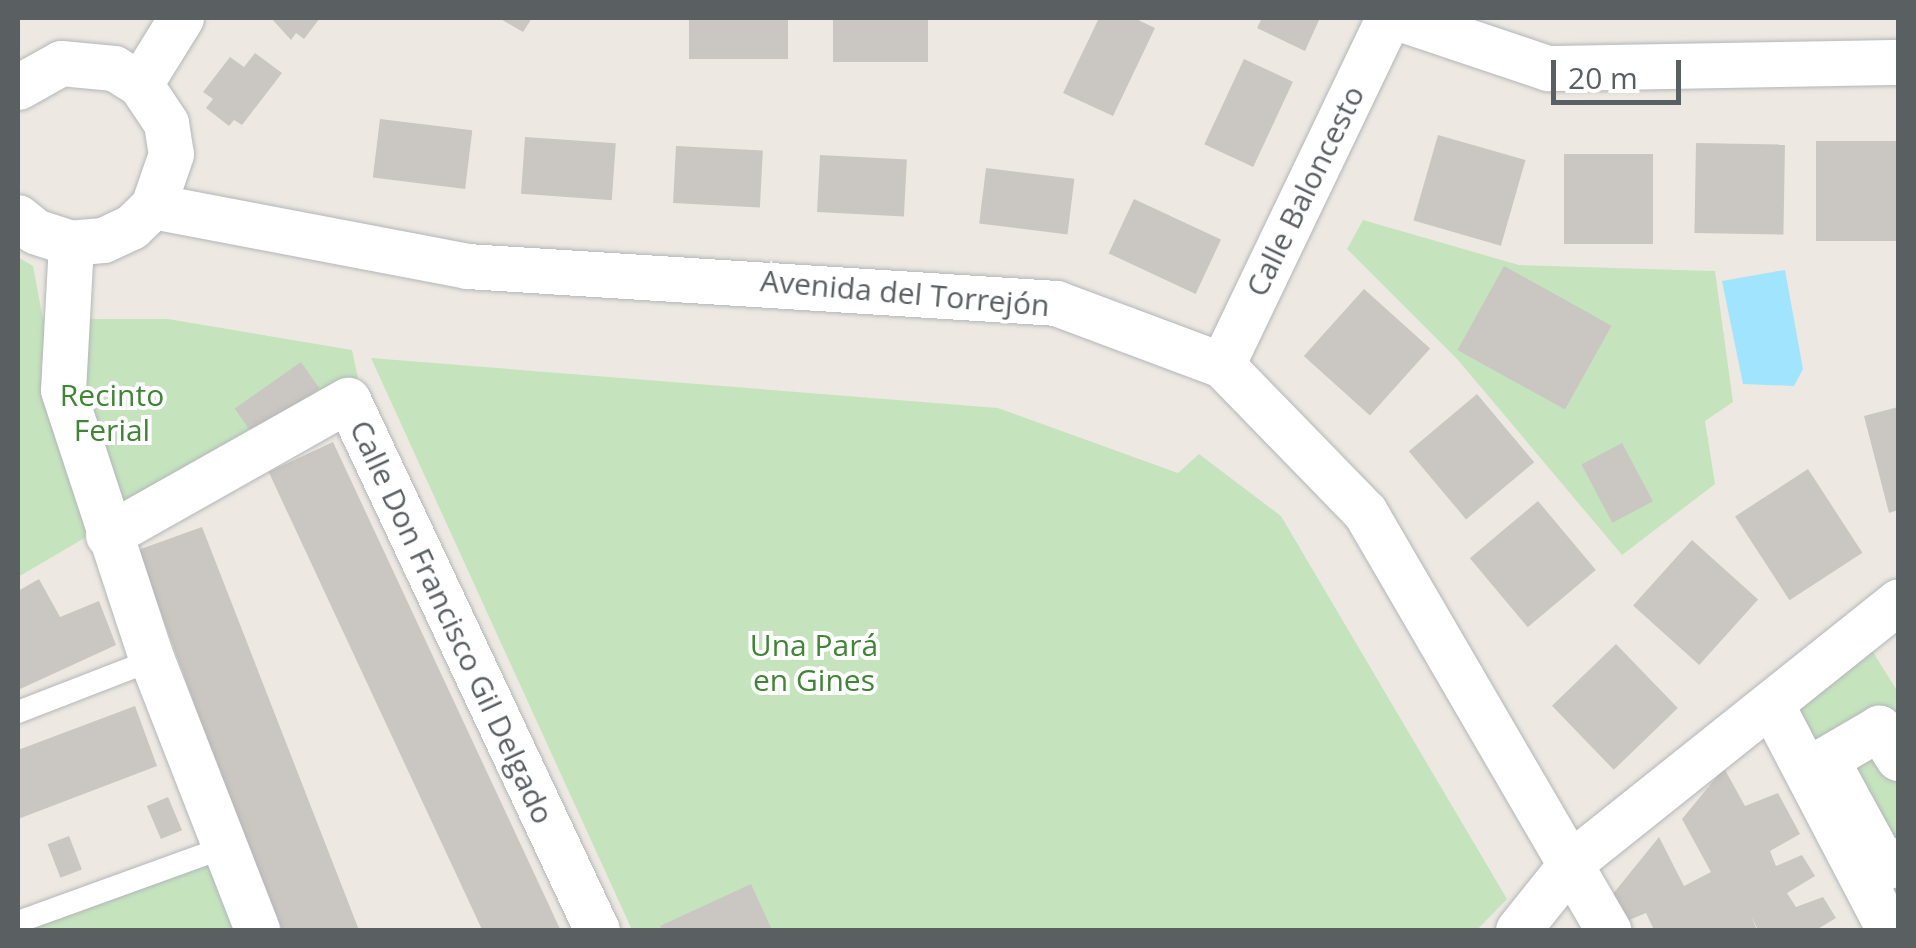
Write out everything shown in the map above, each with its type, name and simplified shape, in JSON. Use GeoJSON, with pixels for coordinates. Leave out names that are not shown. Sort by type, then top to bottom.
{"type":"FeatureCollection","features":[{"type":"Feature","properties":{"kind":"street"},"geometry":{"type":"LineString","coordinates":[[140,84],[181,18]]}},
{"type":"Feature","properties":{"kind":"street","name":"Calle Baloncesto"},"geometry":{"type":"LineString","coordinates":[[1222,365],[1388,18]]}},
{"type":"Feature","properties":{"kind":"street"},"geometry":{"type":"LineString","coordinates":[[1399,18],[1548,68],[1898,62]]}},
{"type":"Feature","properties":{"kind":"street"},"geometry":{"type":"LineString","coordinates":[[18,87],[32,74],[82,61],[114,68],[140,84],[166,123],[171,154],[153,206],[117,234],[71,243],[18,217]]}},
{"type":"Feature","properties":{"kind":"street","name":"Avenida del Torrejón"},"geometry":{"type":"LineString","coordinates":[[153,206],[467,266],[1056,303],[1222,365],[1365,512],[1573,861],[1608,930]]}},
{"type":"Feature","properties":{"kind":"street"},"geometry":{"type":"LineString","coordinates":[[71,243],[63,390],[152,660],[257,930]]}},
{"type":"Feature","properties":{"kind":"street","name":"Calle Don Francisco Gil Delgado"},"geometry":{"type":"LineString","coordinates":[[108,535],[348,400],[597,930]]}},
{"type":"Feature","properties":{"kind":"street"},"geometry":{"type":"LineString","coordinates":[[1518,930],[1573,861],[1770,704],[1891,625]]}},
{"type":"Feature","properties":{"kind":"street"},"geometry":{"type":"LineString","coordinates":[[1770,704],[1889,930]]}},
{"type":"Feature","properties":{"kind":"street"},"geometry":{"type":"LineString","coordinates":[[1898,758],[1879,728],[1826,759],[1885,868],[1898,860]]}},
{"type":"Feature","properties":{"kind":"lane"},"geometry":{"type":"LineString","coordinates":[[18,712],[152,660]]}},
{"type":"Feature","properties":{"kind":"lane"},"geometry":{"type":"LineString","coordinates":[[18,922],[224,846]]}},
{"type":"Feature","properties":{"kind":"green space"},"geometry":{"type":"Polygon","coordinates":[[[1363,220],[1519,265],[1715,271],[1733,402],[1705,421],[1715,484],[1622,555],[1458,360],[1347,249],[1363,220]]]}},
{"type":"Feature","properties":{"kind":"green space","name":"Recinto Ferial"},"geometry":{"type":"Polygon","coordinates":[[[18,257],[33,266],[43,319],[168,319],[352,350],[358,378],[18,577],[18,257]]]}},
{"type":"Feature","properties":{"kind":"green space","name":"Una Pará en Gines"},"geometry":{"type":"Polygon","coordinates":[[[371,358],[998,408],[1178,473],[1199,454],[1281,516],[1507,899],[1477,930],[632,930],[371,358]]]}},
{"type":"Feature","properties":{"kind":"green space"},"geometry":{"type":"Polygon","coordinates":[[[1861,633],[1898,692],[1898,921],[1781,696],[1861,633]]]}},
{"type":"Feature","properties":{"kind":"green space"},"geometry":{"type":"Polygon","coordinates":[[[225,847],[257,930],[18,930],[225,847]]]}},
{"type":"Feature","properties":{"kind":"water"},"geometry":{"type":"Polygon","coordinates":[[[1785,270],[1803,369],[1794,386],[1743,384],[1722,281],[1785,270]]]}},
{"type":"Feature","properties":{"kind":"building"},"geometry":{"type":"Polygon","coordinates":[[[271,18],[320,18],[304,39],[296,33],[291,40],[271,18]]]}},
{"type":"Feature","properties":{"kind":"building"},"geometry":{"type":"Polygon","coordinates":[[[499,18],[532,18],[523,32],[499,18]]]}},
{"type":"Feature","properties":{"kind":"building"},"geometry":{"type":"Polygon","coordinates":[[[689,18],[788,18],[788,59],[689,59],[689,18]]]}},
{"type":"Feature","properties":{"kind":"building"},"geometry":{"type":"Polygon","coordinates":[[[833,18],[928,18],[928,62],[833,62],[833,18]]]}},
{"type":"Feature","properties":{"kind":"building"},"geometry":{"type":"Polygon","coordinates":[[[1099,18],[1134,18],[1155,28],[1113,116],[1063,93],[1099,18]]]}},
{"type":"Feature","properties":{"kind":"building"},"geometry":{"type":"Polygon","coordinates":[[[1262,18],[1320,18],[1305,51],[1257,28],[1262,18]]]}},
{"type":"Feature","properties":{"kind":"building"},"geometry":{"type":"Polygon","coordinates":[[[255,53],[282,73],[242,125],[234,120],[229,126],[206,108],[213,99],[203,92],[230,57],[244,67],[255,53]]]}},
{"type":"Feature","properties":{"kind":"building"},"geometry":{"type":"Polygon","coordinates":[[[1244,59],[1293,82],[1253,167],[1204,144],[1244,59]]]}},
{"type":"Feature","properties":{"kind":"building"},"geometry":{"type":"Polygon","coordinates":[[[380,119],[472,130],[465,189],[373,178],[380,119]]]}},
{"type":"Feature","properties":{"kind":"building"},"geometry":{"type":"Polygon","coordinates":[[[1438,135],[1525,160],[1501,246],[1413,221],[1438,135]]]}},
{"type":"Feature","properties":{"kind":"building"},"geometry":{"type":"Polygon","coordinates":[[[525,137],[616,143],[612,200],[521,194],[525,137]]]}},
{"type":"Feature","properties":{"kind":"building"},"geometry":{"type":"Polygon","coordinates":[[[1816,141],[1898,141],[1898,241],[1816,241],[1816,141]]]}},
{"type":"Feature","properties":{"kind":"building"},"geometry":{"type":"Polygon","coordinates":[[[1696,143],[1785,145],[1783,235],[1694,233],[1696,143]]]}},
{"type":"Feature","properties":{"kind":"building"},"geometry":{"type":"Polygon","coordinates":[[[676,146],[763,151],[760,207],[673,203],[676,146]]]}},
{"type":"Feature","properties":{"kind":"building"},"geometry":{"type":"Polygon","coordinates":[[[1564,154],[1653,154],[1653,244],[1564,244],[1564,154]]]}},
{"type":"Feature","properties":{"kind":"building"},"geometry":{"type":"Polygon","coordinates":[[[820,155],[907,160],[904,216],[817,212],[820,155]]]}},
{"type":"Feature","properties":{"kind":"building"},"geometry":{"type":"Polygon","coordinates":[[[986,168],[1074,179],[1068,234],[979,224],[986,168]]]}},
{"type":"Feature","properties":{"kind":"building"},"geometry":{"type":"Polygon","coordinates":[[[1134,199],[1221,240],[1196,294],[1109,253],[1134,199]]]}},
{"type":"Feature","properties":{"kind":"building"},"geometry":{"type":"Polygon","coordinates":[[[1504,266],[1612,326],[1565,410],[1457,350],[1504,266]]]}},
{"type":"Feature","properties":{"kind":"building"},"geometry":{"type":"Polygon","coordinates":[[[1364,289],[1430,349],[1370,415],[1304,356],[1364,289]]]}},
{"type":"Feature","properties":{"kind":"building"},"geometry":{"type":"Polygon","coordinates":[[[301,362],[319,388],[253,435],[235,408],[301,362]]]}},
{"type":"Feature","properties":{"kind":"building"},"geometry":{"type":"Polygon","coordinates":[[[1477,394],[1534,462],[1466,519],[1409,451],[1477,394]]]}},
{"type":"Feature","properties":{"kind":"building"},"geometry":{"type":"Polygon","coordinates":[[[1898,407],[1898,510],[1889,513],[1864,416],[1898,407]]]}},
{"type":"Feature","properties":{"kind":"building"},"geometry":{"type":"Polygon","coordinates":[[[333,442],[560,929],[482,930],[269,472],[333,442]]]}},
{"type":"Feature","properties":{"kind":"building"},"geometry":{"type":"Polygon","coordinates":[[[1622,443],[1653,501],[1612,523],[1581,465],[1622,443]]]}},
{"type":"Feature","properties":{"kind":"building"},"geometry":{"type":"Polygon","coordinates":[[[1808,469],[1862,553],[1789,600],[1735,516],[1808,469]]]}},
{"type":"Feature","properties":{"kind":"building"},"geometry":{"type":"Polygon","coordinates":[[[1538,501],[1596,570],[1528,627],[1470,558],[1538,501]]]}},
{"type":"Feature","properties":{"kind":"building"},"geometry":{"type":"Polygon","coordinates":[[[202,527],[359,930],[277,930],[138,550],[202,527]]]}},
{"type":"Feature","properties":{"kind":"building"},"geometry":{"type":"Polygon","coordinates":[[[1692,540],[1758,600],[1699,665],[1633,605],[1692,540]]]}},
{"type":"Feature","properties":{"kind":"building"},"geometry":{"type":"Polygon","coordinates":[[[39,579],[60,617],[99,601],[116,645],[18,690],[18,591],[39,579]]]}},
{"type":"Feature","properties":{"kind":"building"},"geometry":{"type":"Polygon","coordinates":[[[1616,644],[1678,708],[1614,770],[1552,706],[1616,644]]]}},
{"type":"Feature","properties":{"kind":"building"},"geometry":{"type":"Polygon","coordinates":[[[135,706],[157,766],[18,819],[18,750],[135,706]]]}},
{"type":"Feature","properties":{"kind":"building"},"geometry":{"type":"Polygon","coordinates":[[[1724,768],[1745,806],[1778,793],[1800,834],[1770,851],[1776,866],[1802,855],[1815,876],[1787,893],[1796,907],[1823,897],[1836,918],[1816,930],[1758,930],[1751,916],[1757,930],[1654,930],[1646,913],[1617,925],[1608,900],[1659,837],[1684,886],[1711,872],[1682,819],[1724,768]]]}},
{"type":"Feature","properties":{"kind":"building"},"geometry":{"type":"Polygon","coordinates":[[[168,797],[182,830],[161,839],[147,806],[168,797]]]}},
{"type":"Feature","properties":{"kind":"building"},"geometry":{"type":"Polygon","coordinates":[[[69,836],[82,870],[60,878],[48,844],[69,836]]]}},
{"type":"Feature","properties":{"kind":"building"},"geometry":{"type":"Polygon","coordinates":[[[751,884],[772,930],[662,930],[660,926],[751,884]]]}}]}
